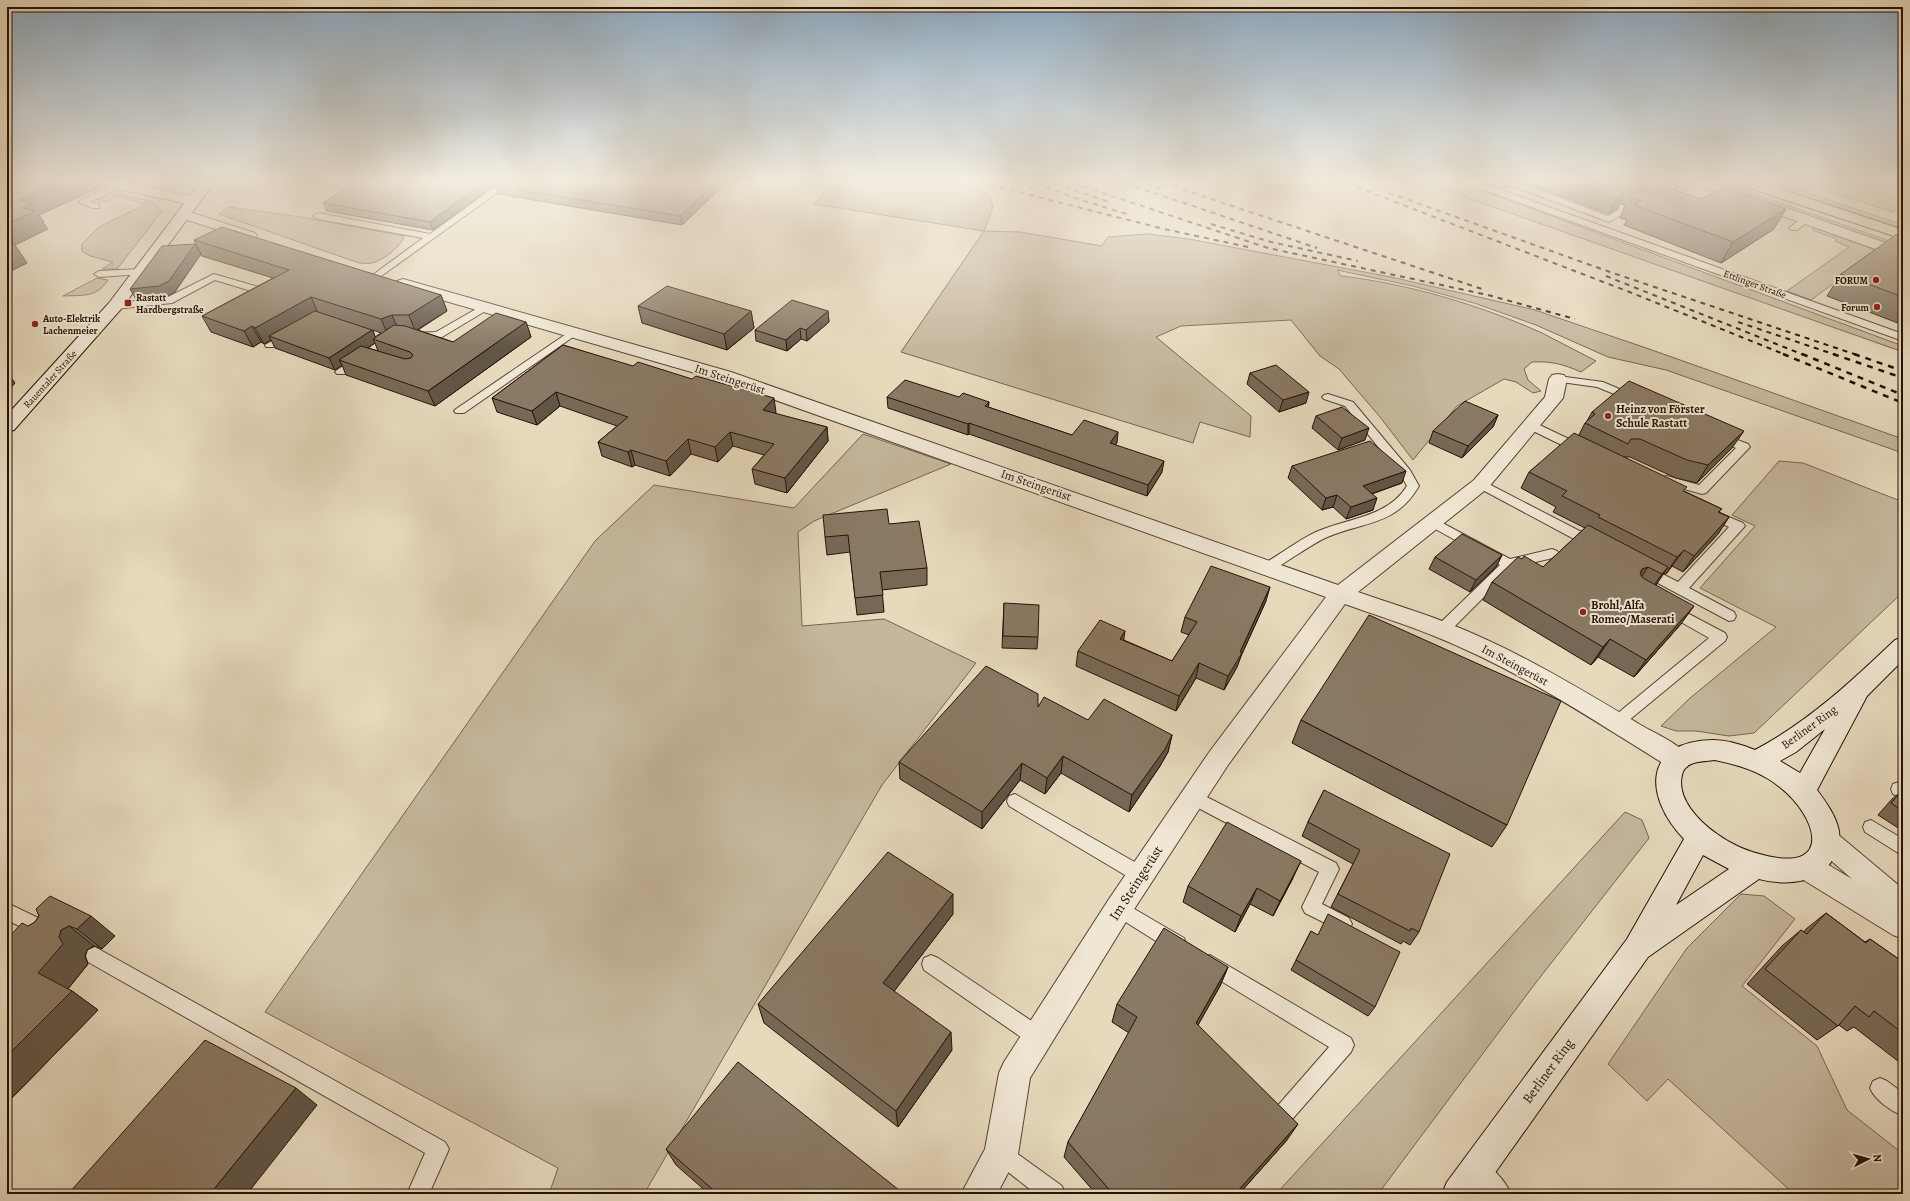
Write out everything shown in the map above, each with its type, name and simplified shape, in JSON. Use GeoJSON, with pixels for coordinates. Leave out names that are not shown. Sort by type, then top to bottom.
{"type":"FeatureCollection","features":[{"type":"Feature","properties":{"kind":"street","name":"Rauentaler Straße"},"geometry":{"type":"LineString","coordinates":[[7,426],[115,306],[167,236]]}},
{"type":"Feature","properties":{"kind":"street"},"geometry":{"type":"LineString","coordinates":[[255,236],[265,240]]}},
{"type":"Feature","properties":{"kind":"street"},"geometry":{"type":"LineString","coordinates":[[1854,236],[1898,252]]}},
{"type":"Feature","properties":{"kind":"street","name":"Im Steingerüst"},"geometry":{"type":"LineString","coordinates":[[369,274],[483,308],[725,376],[1268,567],[1340,595],[1442,630],[1483,648],[1572,696],[1678,760]]}},
{"type":"Feature","properties":{"kind":"street","name":"Im Steingerüst"},"geometry":{"type":"LineString","coordinates":[[978,1194],[1001,1154],[1016,1073],[1119,908],[1219,758],[1340,595],[1481,484],[1554,398],[1558,379]]}},
{"type":"Feature","properties":{"kind":"street","name":"Berliner Ring"},"geometry":{"type":"LineString","coordinates":[[1757,761],[1786,745],[1859,689],[1903,646]]}},
{"type":"Feature","properties":{"kind":"street","name":"Berliner Ring"},"geometry":{"type":"LineString","coordinates":[[1803,792],[1859,689]]}},
{"type":"Feature","properties":{"kind":"street"},"geometry":{"type":"LineString","coordinates":[[1715,750],[1736,754],[1757,761],[1789,780],[1803,792],[1817,810],[1825,825],[1826,840],[1821,856],[1806,867],[1783,871],[1754,866],[1725,854],[1699,836],[1683,820],[1673,803],[1668,787],[1670,773],[1678,760],[1697,752],[1715,750]]}},
{"type":"Feature","properties":{"kind":"street","name":"Berliner Ring"},"geometry":{"type":"LineString","coordinates":[[1459,1194],[1637,949],[1699,836]]}},
{"type":"Feature","properties":{"kind":"street"},"geometry":{"type":"LineString","coordinates":[[1826,840],[1903,907]]}},
{"type":"Feature","properties":{"kind":"street","name":"Berliner Ring"},"geometry":{"type":"LineString","coordinates":[[1637,949],[1754,866]]}},
{"type":"Feature","properties":{"kind":"street"},"geometry":{"type":"LineString","coordinates":[[1806,867],[1903,926]]}},
{"type":"Feature","properties":{"kind":"lane"},"geometry":{"type":"LineString","coordinates":[[426,236],[431,237]]}},
{"type":"Feature","properties":{"kind":"lane","name":"Ettlinger Straße"},"geometry":{"type":"LineString","coordinates":[[1624,236],[1903,338]]}},
{"type":"Feature","properties":{"kind":"lane"},"geometry":{"type":"LineString","coordinates":[[369,274],[431,237]]}},
{"type":"Feature","properties":{"kind":"lane"},"geometry":{"type":"LineString","coordinates":[[99,274],[140,272]]}},
{"type":"Feature","properties":{"kind":"lane"},"geometry":{"type":"LineString","coordinates":[[115,306],[168,301],[214,277],[258,290]]}},
{"type":"Feature","properties":{"kind":"lane"},"geometry":{"type":"LineString","coordinates":[[406,336],[428,336],[438,334],[483,308]]}},
{"type":"Feature","properties":{"kind":"lane"},"geometry":{"type":"LineString","coordinates":[[270,345],[298,329]]}},
{"type":"Feature","properties":{"kind":"lane"},"geometry":{"type":"LineString","coordinates":[[460,411],[572,333]]}},
{"type":"Feature","properties":{"kind":"lane"},"geometry":{"type":"LineString","coordinates":[[341,372],[367,355]]}},
{"type":"Feature","properties":{"kind":"lane"},"geometry":{"type":"LineString","coordinates":[[1558,379],[1599,384],[1642,403]]}},
{"type":"Feature","properties":{"kind":"lane"},"geometry":{"type":"LineString","coordinates":[[1268,567],[1321,535],[1395,508],[1410,495],[1413,486],[1406,473],[1349,404],[1328,397]]}},
{"type":"Feature","properties":{"kind":"lane"},"geometry":{"type":"LineString","coordinates":[[1534,422],[1592,450]]}},
{"type":"Feature","properties":{"kind":"lane"},"geometry":{"type":"LineString","coordinates":[[1675,496],[1656,481],[1671,482],[1702,490],[1744,448],[1708,432]]}},
{"type":"Feature","properties":{"kind":"lane"},"geometry":{"type":"LineString","coordinates":[[1481,484],[1603,548]]}},
{"type":"Feature","properties":{"kind":"lane"},"geometry":{"type":"LineString","coordinates":[[1680,589],[1738,526],[1696,506]]}},
{"type":"Feature","properties":{"kind":"lane"},"geometry":{"type":"LineString","coordinates":[[1433,522],[1509,564]]}},
{"type":"Feature","properties":{"kind":"lane"},"geometry":{"type":"LineString","coordinates":[[1442,630],[1509,564],[1552,554]]}},
{"type":"Feature","properties":{"kind":"lane"},"geometry":{"type":"LineString","coordinates":[[1631,563],[1729,616]]}},
{"type":"Feature","properties":{"kind":"lane"},"geometry":{"type":"LineString","coordinates":[[1617,722],[1720,637],[1658,602]]}},
{"type":"Feature","properties":{"kind":"lane"},"geometry":{"type":"LineString","coordinates":[[1193,797],[1330,869],[1311,907],[1360,933]]}},
{"type":"Feature","properties":{"kind":"lane"},"geometry":{"type":"LineString","coordinates":[[1015,801],[1141,875]]}},
{"type":"Feature","properties":{"kind":"lane"},"geometry":{"type":"LineString","coordinates":[[1871,826],[1903,848]]}},
{"type":"Feature","properties":{"kind":"lane"},"geometry":{"type":"LineString","coordinates":[[1119,908],[1344,1045],[1281,1117]]}},
{"type":"Feature","properties":{"kind":"lane"},"geometry":{"type":"LineString","coordinates":[[7,911],[54,935]]}},
{"type":"Feature","properties":{"kind":"lane"},"geometry":{"type":"LineString","coordinates":[[95,956],[438,1150],[418,1194]]}},
{"type":"Feature","properties":{"kind":"lane"},"geometry":{"type":"LineString","coordinates":[[931,964],[1038,1038]]}},
{"type":"Feature","properties":{"kind":"lane"},"geometry":{"type":"LineString","coordinates":[[1880,1088],[1903,1106]]}},
{"type":"Feature","properties":{"kind":"lane"},"geometry":{"type":"LineString","coordinates":[[1001,1154],[1054,1194]]}},
{"type":"Feature","properties":{"kind":"lane"},"geometry":{"type":"LineString","coordinates":[[1476,1169],[1500,1194]]}},
{"type":"Feature","properties":{"kind":"shaded area"},"geometry":{"type":"Polygon","coordinates":[[[90,236],[143,236],[117,269],[102,269],[113,262],[90,256],[82,251],[82,244],[90,236]]]}},
{"type":"Feature","properties":{"kind":"shaded area"},"geometry":{"type":"Polygon","coordinates":[[[282,236],[404,236],[395,249],[381,259],[370,263],[359,263],[282,236]]]}},
{"type":"Feature","properties":{"kind":"shaded area"},"geometry":{"type":"Polygon","coordinates":[[[981,236],[1044,236],[1102,246],[1108,237],[1165,236],[1189,239],[1391,277],[1535,310],[1903,439],[1903,456],[1897,451],[1666,370],[1608,357],[1536,325],[1474,303],[1413,286],[1337,270],[1341,276],[1392,284],[1418,290],[1494,313],[1542,333],[1596,361],[1581,372],[1557,364],[1532,362],[1524,369],[1528,380],[1541,391],[1533,393],[1516,382],[1504,379],[1457,406],[1413,460],[1380,417],[1339,369],[1320,356],[1291,320],[1181,326],[1156,337],[1251,416],[1250,437],[1200,422],[1193,443],[901,352],[981,236]]]}},
{"type":"Feature","properties":{"kind":"shaded area"},"geometry":{"type":"Polygon","coordinates":[[[1575,236],[1606,236],[1903,346],[1903,352],[1575,236]]]}},
{"type":"Feature","properties":{"kind":"shaded area"},"geometry":{"type":"Polygon","coordinates":[[[1829,236],[1837,236],[1878,251],[1811,300],[1787,291],[1849,247],[1835,241],[1837,239],[1829,236]]]}},
{"type":"Feature","properties":{"kind":"shaded area"},"geometry":{"type":"Polygon","coordinates":[[[1863,236],[1875,236],[1892,242],[1888,245],[1863,236]]]}},
{"type":"Feature","properties":{"kind":"shaded area"},"geometry":{"type":"Polygon","coordinates":[[[97,278],[108,280],[99,290],[94,293],[63,296],[97,278]]]}},
{"type":"Feature","properties":{"kind":"shaded area"},"geometry":{"type":"Polygon","coordinates":[[[863,434],[951,464],[814,521],[798,532],[802,626],[884,619],[976,663],[882,785],[644,1194],[549,1194],[558,1168],[265,1012],[595,541],[654,485],[794,508],[863,434]]]}},
{"type":"Feature","properties":{"kind":"shaded area"},"geometry":{"type":"Polygon","coordinates":[[[1779,461],[1803,463],[1898,500],[1903,489],[1903,592],[1754,733],[1729,736],[1696,731],[1676,731],[1661,726],[1689,699],[1776,627],[1700,588],[1755,526],[1732,515],[1779,461]]]}},
{"type":"Feature","properties":{"kind":"shaded area"},"geometry":{"type":"Polygon","coordinates":[[[1625,812],[1642,820],[1649,838],[1534,985],[1378,1194],[1276,1194],[1625,812]]]}},
{"type":"Feature","properties":{"kind":"shaded area"},"geometry":{"type":"Polygon","coordinates":[[[1741,894],[1764,896],[1795,919],[1742,986],[1817,1046],[1847,1110],[1903,1154],[1903,1194],[1794,1194],[1668,1079],[1647,1101],[1608,1064],[1687,948],[1741,894]]]}},
{"type":"Feature","properties":{"kind":"building"},"geometry":{"type":"Polygon","coordinates":[[[203,236],[251,236],[441,295],[409,315],[392,315],[381,319],[311,297],[255,328],[252,326],[244,331],[202,316],[289,270],[194,240],[203,236]]]}},
{"type":"Feature","properties":{"kind":"building"},"geometry":{"type":"Polygon","coordinates":[[[1717,236],[1743,236],[1733,242],[1717,236]]]}},
{"type":"Feature","properties":{"kind":"building"},"geometry":{"type":"Polygon","coordinates":[[[1894,236],[1899,236],[1903,241],[1903,297],[1841,274],[1894,236]]]}},
{"type":"Feature","properties":{"kind":"building"},"geometry":{"type":"Polygon","coordinates":[[[7,241],[14,243],[7,247],[7,241]]]}},
{"type":"Feature","properties":{"kind":"building"},"geometry":{"type":"Polygon","coordinates":[[[195,244],[169,281],[159,286],[130,289],[162,246],[195,244]]]}},
{"type":"Feature","properties":{"kind":"building"},"geometry":{"type":"Polygon","coordinates":[[[667,286],[751,311],[724,334],[638,306],[667,286]]]}},
{"type":"Feature","properties":{"kind":"building"},"geometry":{"type":"Polygon","coordinates":[[[792,300],[828,311],[806,330],[800,328],[786,340],[755,330],[792,300]]]}},
{"type":"Feature","properties":{"kind":"building"},"geometry":{"type":"Polygon","coordinates":[[[315,311],[372,330],[329,358],[269,336],[315,311]]]}},
{"type":"Feature","properties":{"kind":"building"},"geometry":{"type":"Polygon","coordinates":[[[496,313],[526,322],[428,391],[339,360],[361,346],[405,359],[411,358],[413,355],[410,352],[373,339],[394,325],[405,326],[453,342],[496,313]]]}},
{"type":"Feature","properties":{"kind":"building"},"geometry":{"type":"Polygon","coordinates":[[[563,345],[633,366],[638,362],[692,379],[696,376],[774,398],[763,410],[827,427],[785,478],[752,469],[774,444],[730,432],[715,447],[688,439],[666,461],[631,450],[628,452],[598,442],[628,417],[556,392],[532,411],[492,398],[563,345]]]}},
{"type":"Feature","properties":{"kind":"building"},"geometry":{"type":"Polygon","coordinates":[[[1276,365],[1309,392],[1283,400],[1250,373],[1276,365]]]}},
{"type":"Feature","properties":{"kind":"building"},"geometry":{"type":"Polygon","coordinates":[[[905,380],[959,397],[963,393],[989,402],[985,406],[1072,435],[1084,420],[1118,432],[1110,443],[1164,461],[1148,485],[969,423],[968,424],[887,397],[905,380]]]}},
{"type":"Feature","properties":{"kind":"building"},"geometry":{"type":"Polygon","coordinates":[[[1629,381],[1744,431],[1708,465],[1687,460],[1640,439],[1631,439],[1628,444],[1585,423],[1595,414],[1592,412],[1629,381]]]}},
{"type":"Feature","properties":{"kind":"building"},"geometry":{"type":"Polygon","coordinates":[[[1465,401],[1498,415],[1468,446],[1433,431],[1465,401]]]}},
{"type":"Feature","properties":{"kind":"building"},"geometry":{"type":"Polygon","coordinates":[[[1342,407],[1369,428],[1342,438],[1316,416],[1342,407]]]}},
{"type":"Feature","properties":{"kind":"building"},"geometry":{"type":"Polygon","coordinates":[[[1574,433],[1687,487],[1683,491],[1722,509],[1718,512],[1729,517],[1694,556],[1684,550],[1677,557],[1598,517],[1600,515],[1562,496],[1567,491],[1529,472],[1574,433]]]}},
{"type":"Feature","properties":{"kind":"building"},"geometry":{"type":"Polygon","coordinates":[[[1370,441],[1406,471],[1363,486],[1377,498],[1351,507],[1337,495],[1326,498],[1292,466],[1370,441]]]}},
{"type":"Feature","properties":{"kind":"building"},"geometry":{"type":"Polygon","coordinates":[[[887,509],[889,524],[919,521],[927,568],[880,572],[883,595],[855,598],[848,535],[825,537],[823,515],[887,509]]]}},
{"type":"Feature","properties":{"kind":"building","name":"Brohl, Alfa Romeo/Maserati"},"geometry":{"type":"Polygon","coordinates":[[[1588,525],[1668,567],[1662,574],[1648,567],[1642,569],[1640,574],[1643,578],[1694,606],[1646,660],[1610,639],[1603,647],[1492,582],[1518,557],[1522,559],[1524,556],[1543,567],[1588,525]]]}},
{"type":"Feature","properties":{"kind":"building"},"geometry":{"type":"Polygon","coordinates":[[[1462,534],[1502,555],[1476,580],[1435,557],[1462,534]]]}},
{"type":"Feature","properties":{"kind":"building"},"geometry":{"type":"Polygon","coordinates":[[[1211,566],[1270,587],[1240,652],[1242,653],[1228,676],[1199,663],[1179,696],[1078,651],[1100,620],[1125,631],[1120,639],[1172,661],[1197,622],[1185,617],[1211,566]]]}},
{"type":"Feature","properties":{"kind":"building"},"geometry":{"type":"Polygon","coordinates":[[[1004,603],[1039,605],[1038,637],[1003,636],[1004,603]]]}},
{"type":"Feature","properties":{"kind":"building"},"geometry":{"type":"Polygon","coordinates":[[[1369,615],[1561,701],[1507,825],[1301,720],[1369,615]]]}},
{"type":"Feature","properties":{"kind":"building"},"geometry":{"type":"Polygon","coordinates":[[[986,666],[1038,694],[1038,707],[1044,697],[1088,720],[1104,699],[1172,735],[1165,749],[1132,795],[1063,756],[1047,778],[1022,763],[982,812],[899,762],[986,666]]]}},
{"type":"Feature","properties":{"kind":"building"},"geometry":{"type":"Polygon","coordinates":[[[1324,790],[1450,854],[1419,932],[1411,928],[1410,931],[1338,894],[1360,850],[1308,822],[1324,790]]]}},
{"type":"Feature","properties":{"kind":"building"},"geometry":{"type":"Polygon","coordinates":[[[1903,790],[1903,811],[1891,803],[1903,790]]]}},
{"type":"Feature","properties":{"kind":"building"},"geometry":{"type":"Polygon","coordinates":[[[1227,822],[1301,861],[1280,901],[1257,888],[1241,916],[1188,886],[1227,822]]]}},
{"type":"Feature","properties":{"kind":"building"},"geometry":{"type":"Polygon","coordinates":[[[888,852],[953,894],[883,983],[951,1032],[896,1111],[758,1004],[888,852]]]}},
{"type":"Feature","properties":{"kind":"building"},"geometry":{"type":"Polygon","coordinates":[[[50,896],[91,916],[77,929],[69,926],[61,930],[59,937],[63,944],[38,973],[72,991],[7,1056],[7,939],[22,923],[28,926],[35,922],[39,916],[36,909],[50,896]]]}},
{"type":"Feature","properties":{"kind":"building"},"geometry":{"type":"Polygon","coordinates":[[[1826,913],[1866,943],[1870,939],[1903,962],[1903,1033],[1874,1011],[1869,1017],[1855,1006],[1838,1026],[1765,969],[1801,930],[1807,934],[1826,913]]]}},
{"type":"Feature","properties":{"kind":"building"},"geometry":{"type":"Polygon","coordinates":[[[1328,914],[1400,952],[1375,1007],[1296,960],[1311,931],[1318,935],[1328,914]]]}},
{"type":"Feature","properties":{"kind":"building"},"geometry":{"type":"Polygon","coordinates":[[[1164,928],[1228,967],[1196,1023],[1298,1124],[1235,1194],[1113,1194],[1068,1142],[1137,1017],[1117,1004],[1164,928]]]}},
{"type":"Feature","properties":{"kind":"building"},"geometry":{"type":"Polygon","coordinates":[[[205,1040],[296,1088],[210,1194],[68,1194],[205,1040]]]}},
{"type":"Feature","properties":{"kind":"building"},"geometry":{"type":"Polygon","coordinates":[[[738,1062],[904,1194],[718,1194],[666,1149],[738,1062]]]}},
{"type":"Feature","properties":{"kind":"railway"},"geometry":{"type":"LineString","coordinates":[[1197,236],[1248,247]]}},
{"type":"Feature","properties":{"kind":"railway"},"geometry":{"type":"LineString","coordinates":[[1232,236],[1268,248],[1488,295],[1575,319]]}},
{"type":"Feature","properties":{"kind":"railway"},"geometry":{"type":"LineString","coordinates":[[1251,236],[1271,242],[1358,261]]}},
{"type":"Feature","properties":{"kind":"railway"},"geometry":{"type":"LineString","coordinates":[[1282,236],[1317,248]]}},
{"type":"Feature","properties":{"kind":"railway"},"geometry":{"type":"LineString","coordinates":[[1323,236],[1482,289]]}},
{"type":"Feature","properties":{"kind":"railway"},"geometry":{"type":"LineString","coordinates":[[1484,236],[1632,293],[1786,355]]}},
{"type":"Feature","properties":{"kind":"railway"},"geometry":{"type":"LineString","coordinates":[[1509,236],[1610,272],[1857,355]]}},
{"type":"Feature","properties":{"kind":"railway"},"geometry":{"type":"LineString","coordinates":[[1606,276],[1804,355]]}},
{"type":"Feature","properties":{"kind":"railway"},"geometry":{"type":"LineString","coordinates":[[1738,322],[1836,355]]}},
{"type":"Feature","properties":{"kind":"railway"},"geometry":{"type":"LineString","coordinates":[[1783,354],[1903,403]]}},
{"type":"Feature","properties":{"kind":"railway"},"geometry":{"type":"LineString","coordinates":[[1802,354],[1903,395]]}},
{"type":"Feature","properties":{"kind":"railway"},"geometry":{"type":"LineString","coordinates":[[1833,354],[1903,378]]}},
{"type":"Feature","properties":{"kind":"railway"},"geometry":{"type":"LineString","coordinates":[[1854,354],[1903,371]]}},
{"type":"Feature","properties":{"kind":"place","name":"FORUM"},"geometry":{"type":"Point","coordinates":[1876,280]}},
{"type":"Feature","properties":{"kind":"place","name":"Rastatt Hardbergstraße"},"geometry":{"type":"Point","coordinates":[128,303]}},
{"type":"Feature","properties":{"kind":"place","name":"Forum"},"geometry":{"type":"Point","coordinates":[1877,307]}},
{"type":"Feature","properties":{"kind":"place","name":"Auto-Elektrik Lachenmeier"},"geometry":{"type":"Point","coordinates":[35,324]}},
{"type":"Feature","properties":{"kind":"place","name":"Heinz von Förster Schule Rastatt"},"geometry":{"type":"Point","coordinates":[1608,416]}},
{"type":"Feature","properties":{"kind":"place","name":"Brohl, Alfa Romeo/Maserati"},"geometry":{"type":"Point","coordinates":[1583,612]}}]}
